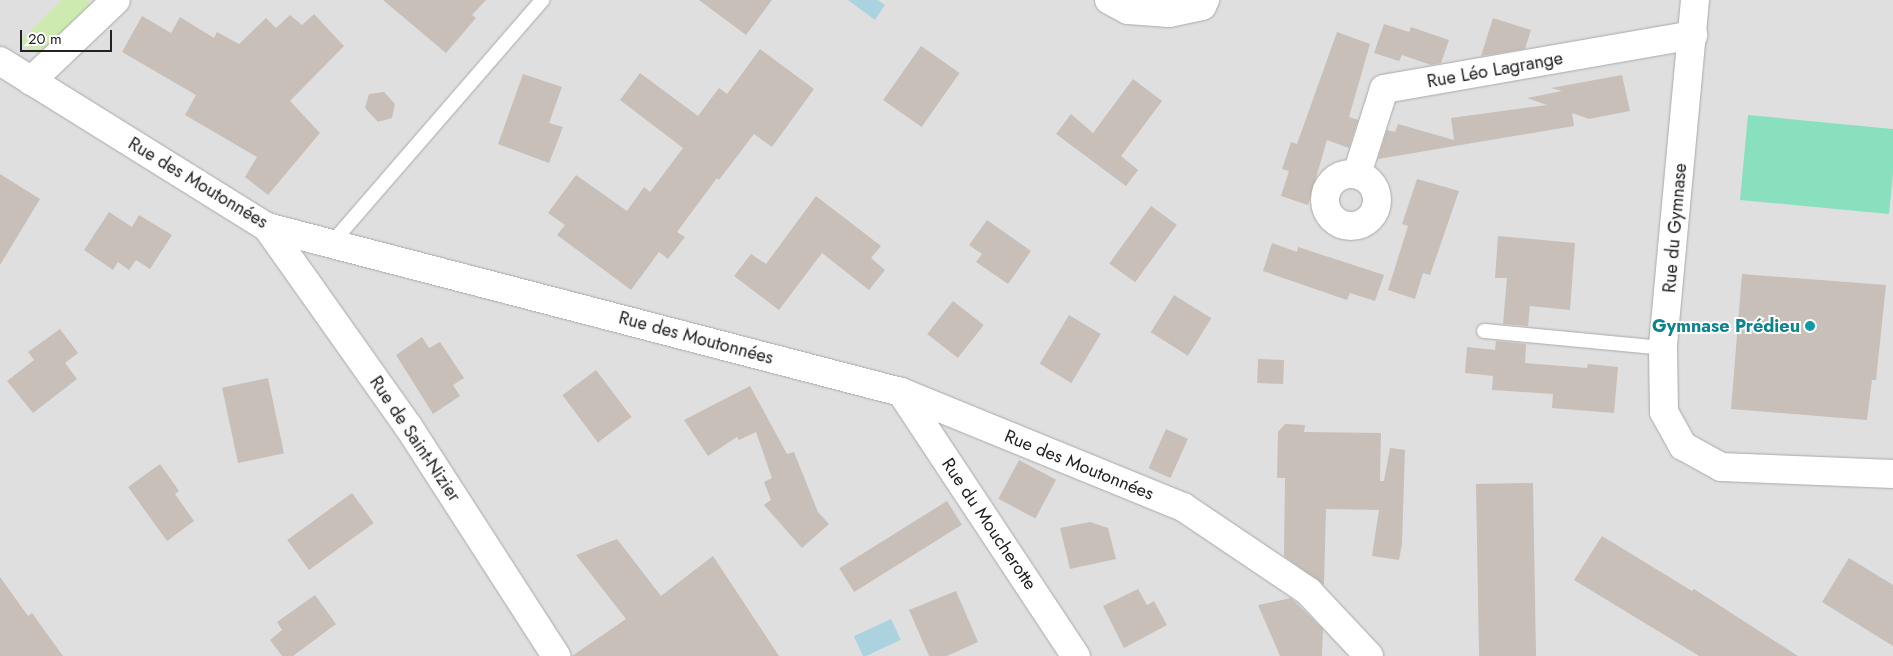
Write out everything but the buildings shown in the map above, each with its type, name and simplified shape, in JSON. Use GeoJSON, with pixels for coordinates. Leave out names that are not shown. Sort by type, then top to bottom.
{"type":"FeatureCollection","features":[{"type":"Feature","properties":{"kind":"street"},"geometry":{"type":"LineString","coordinates":[[31,81],[116,0]]}},
{"type":"Feature","properties":{"kind":"street"},"geometry":{"type":"LineString","coordinates":[[1109,0],[1128,10],[1169,13],[1202,6],[1205,0]]}},
{"type":"Feature","properties":{"kind":"street","name":"Rue du Gymnase"},"geometry":{"type":"LineString","coordinates":[[1696,0],[1664,348],[1664,412],[1683,446],[1721,467],[1893,474]]}},
{"type":"Feature","properties":{"kind":"street","name":"Rue Léo Lagrange"},"geometry":{"type":"LineString","coordinates":[[1357,174],[1384,89],[1693,35]]}},
{"type":"Feature","properties":{"kind":"street","name":"Rue des Moutonnées"},"geometry":{"type":"LineString","coordinates":[[0,62],[268,227],[901,392],[1183,507],[1308,591],[1369,656]]}},
{"type":"Feature","properties":{"kind":"street","name":"Rue de Saint-Nizier"},"geometry":{"type":"LineString","coordinates":[[268,227],[408,426],[556,656]]}},
{"type":"Feature","properties":{"kind":"street","name":"Rue du Moucherotte"},"geometry":{"type":"LineString","coordinates":[[901,392],[1076,656]]}},
{"type":"Feature","properties":{"kind":"lane"},"geometry":{"type":"LineString","coordinates":[[331,244],[542,0]]}},
{"type":"Feature","properties":{"kind":"lane"},"geometry":{"type":"LineString","coordinates":[[1484,331],[1664,348]]}},
{"type":"Feature","properties":{"kind":"shaded area"},"geometry":{"type":"Polygon","coordinates":[[[0,0],[1893,0],[1893,656],[0,656],[0,0]]]}},
{"type":"Feature","properties":{"kind":"green space"},"geometry":{"type":"Polygon","coordinates":[[[61,0],[86,0],[100,10],[44,59],[19,42],[61,0]]]}},
{"type":"Feature","properties":{"kind":"green space"},"geometry":{"type":"Polygon","coordinates":[[[1748,115],[1893,129],[1893,173],[1889,214],[1740,200],[1748,115]]]}},
{"type":"Feature","properties":{"kind":"water"},"geometry":{"type":"Polygon","coordinates":[[[848,0],[878,0],[885,5],[875,20],[848,0]]]}},
{"type":"Feature","properties":{"kind":"water"},"geometry":{"type":"Polygon","coordinates":[[[891,619],[901,640],[863,656],[854,636],[891,619]]]}},
{"type":"Feature","properties":{"kind":"place","name":"Gymnase Prédieu"},"geometry":{"type":"Point","coordinates":[1810,326]}}]}
